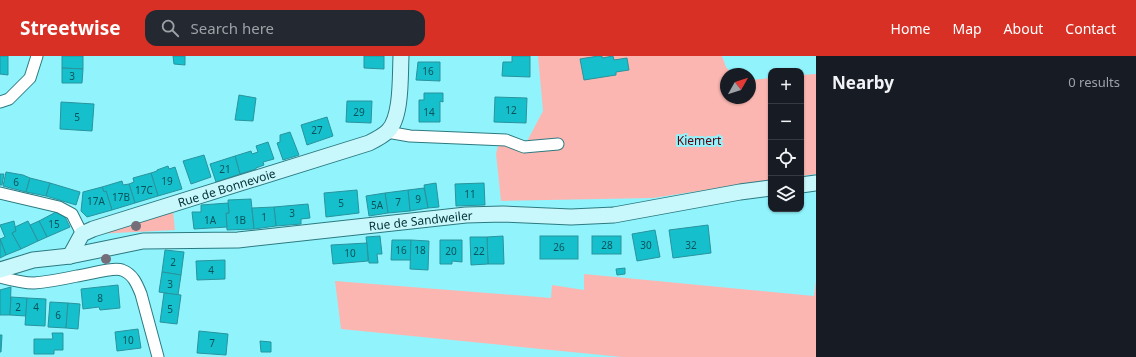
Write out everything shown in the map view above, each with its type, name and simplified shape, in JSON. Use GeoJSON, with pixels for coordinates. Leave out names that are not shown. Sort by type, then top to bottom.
{"type":"FeatureCollection","features":[{"type":"Feature","properties":{"kind":"main road","name":"Rue de Bonnevoie"},"geometry":{"type":"LineString","coordinates":[[82,234],[93,229],[369,143],[387,132],[394,122],[398,111],[401,56]]}},
{"type":"Feature","properties":{"kind":"main road"},"geometry":{"type":"LineString","coordinates":[[804,185],[816,183]]}},
{"type":"Feature","properties":{"kind":"main road","name":"Rue de Sandweiler"},"geometry":{"type":"LineString","coordinates":[[70,256],[143,241],[238,240],[452,215],[503,214],[571,217],[614,215],[740,192],[768,188]]}},
{"type":"Feature","properties":{"kind":"main road"},"geometry":{"type":"LineString","coordinates":[[0,270],[33,260],[70,256],[82,234]]}},
{"type":"Feature","properties":{"kind":"street"},"geometry":{"type":"LineString","coordinates":[[0,102],[10,98],[30,78],[37,56]]}},
{"type":"Feature","properties":{"kind":"street"},"geometry":{"type":"LineString","coordinates":[[387,132],[410,136],[506,140],[524,147],[558,144]]}},
{"type":"Feature","properties":{"kind":"street"},"geometry":{"type":"LineString","coordinates":[[0,193],[59,207],[72,214],[82,234]]}},
{"type":"Feature","properties":{"kind":"street"},"geometry":{"type":"LineString","coordinates":[[0,277],[13,281],[33,283],[122,270],[132,276],[138,286],[158,357]]}},
{"type":"Feature","properties":{"kind":"green space","name":"Kiemert"},"geometry":{"type":"Polygon","coordinates":[[[538,56],[722,56],[727,68],[720,68],[720,104],[756,104],[756,79],[768,78],[768,180],[653,198],[501,201],[496,154],[499,141],[524,147],[543,111],[538,56]]]}},
{"type":"Feature","properties":{"kind":"green space"},"geometry":{"type":"Polygon","coordinates":[[[816,74],[816,174],[804,176],[804,104],[804,75],[816,74]]]}},
{"type":"Feature","properties":{"kind":"green space"},"geometry":{"type":"Polygon","coordinates":[[[173,211],[175,230],[95,234],[173,211]]]}},
{"type":"Feature","properties":{"kind":"green space"},"geometry":{"type":"Polygon","coordinates":[[[584,274],[814,296],[816,281],[816,357],[622,357],[341,329],[335,281],[551,298],[552,285],[584,290],[584,274]]]}},
{"type":"Feature","properties":{"kind":"building"},"geometry":{"type":"Polygon","coordinates":[[[0,56],[8,56],[8,75],[0,74],[0,56]]]}},
{"type":"Feature","properties":{"kind":"building"},"geometry":{"type":"Polygon","coordinates":[[[62,56],[83,56],[83,69],[62,68],[62,56]]]}},
{"type":"Feature","properties":{"kind":"building"},"geometry":{"type":"Polygon","coordinates":[[[173,56],[185,56],[185,65],[174,64],[173,56]]]}},
{"type":"Feature","properties":{"kind":"building"},"geometry":{"type":"Polygon","coordinates":[[[364,56],[384,56],[384,69],[364,68],[364,56]]]}},
{"type":"Feature","properties":{"kind":"building"},"geometry":{"type":"Polygon","coordinates":[[[512,56],[530,56],[530,77],[502,76],[503,62],[512,62],[512,56]]]}},
{"type":"Feature","properties":{"kind":"building"},"geometry":{"type":"Polygon","coordinates":[[[602,56],[602,58],[613,56],[614,60],[627,58],[629,70],[616,72],[616,75],[584,80],[580,59],[602,56]]]}},
{"type":"Feature","properties":{"kind":"building"},"geometry":{"type":"Polygon","coordinates":[[[418,62],[440,62],[440,81],[416,80],[418,62]]]}},
{"type":"Feature","properties":{"kind":"building"},"geometry":{"type":"Polygon","coordinates":[[[62,68],[83,69],[82,83],[62,83],[62,68]]]}},
{"type":"Feature","properties":{"kind":"building"},"geometry":{"type":"Polygon","coordinates":[[[424,93],[443,93],[443,102],[440,101],[440,122],[419,122],[419,100],[424,100],[424,93]]]}},
{"type":"Feature","properties":{"kind":"building"},"geometry":{"type":"Polygon","coordinates":[[[239,95],[256,98],[253,121],[235,120],[239,95]]]}},
{"type":"Feature","properties":{"kind":"building"},"geometry":{"type":"Polygon","coordinates":[[[495,97],[527,98],[526,123],[494,122],[495,97]]]}},
{"type":"Feature","properties":{"kind":"building"},"geometry":{"type":"Polygon","coordinates":[[[347,101],[372,101],[371,123],[346,122],[347,101]]]}},
{"type":"Feature","properties":{"kind":"building"},"geometry":{"type":"Polygon","coordinates":[[[61,102],[94,104],[92,131],[60,129],[61,102]]]}},
{"type":"Feature","properties":{"kind":"building"},"geometry":{"type":"Polygon","coordinates":[[[327,117],[333,136],[307,145],[301,125],[327,117]]]}},
{"type":"Feature","properties":{"kind":"building"},"geometry":{"type":"Polygon","coordinates":[[[290,132],[299,155],[283,160],[277,143],[280,142],[280,135],[290,132]]]}},
{"type":"Feature","properties":{"kind":"building"},"geometry":{"type":"Polygon","coordinates":[[[268,142],[274,159],[263,162],[264,165],[256,169],[240,174],[235,156],[251,151],[252,154],[258,152],[256,146],[268,142]]]}},
{"type":"Feature","properties":{"kind":"building"},"geometry":{"type":"Polygon","coordinates":[[[204,155],[211,177],[191,184],[183,161],[204,155]]]}},
{"type":"Feature","properties":{"kind":"building"},"geometry":{"type":"Polygon","coordinates":[[[235,156],[240,174],[216,182],[210,164],[235,156]]]}},
{"type":"Feature","properties":{"kind":"building"},"geometry":{"type":"Polygon","coordinates":[[[168,166],[169,169],[175,167],[182,189],[158,196],[151,173],[168,166]]]}},
{"type":"Feature","properties":{"kind":"building"},"geometry":{"type":"Polygon","coordinates":[[[6,172],[23,175],[30,178],[26,192],[3,186],[6,172]]]}},
{"type":"Feature","properties":{"kind":"building"},"geometry":{"type":"Polygon","coordinates":[[[151,173],[158,196],[135,203],[129,184],[134,182],[133,178],[151,173]]]}},
{"type":"Feature","properties":{"kind":"building"},"geometry":{"type":"Polygon","coordinates":[[[0,174],[4,174],[2,185],[0,185],[0,174]]]}},
{"type":"Feature","properties":{"kind":"building"},"geometry":{"type":"Polygon","coordinates":[[[30,178],[50,183],[46,196],[26,192],[30,178]]]}},
{"type":"Feature","properties":{"kind":"building"},"geometry":{"type":"Polygon","coordinates":[[[122,181],[123,185],[129,184],[135,203],[112,210],[106,191],[104,192],[102,187],[122,181]]]}},
{"type":"Feature","properties":{"kind":"building"},"geometry":{"type":"Polygon","coordinates":[[[50,183],[80,192],[76,205],[46,196],[50,183]]]}},
{"type":"Feature","properties":{"kind":"building"},"geometry":{"type":"Polygon","coordinates":[[[436,183],[439,207],[428,208],[424,185],[436,183]]]}},
{"type":"Feature","properties":{"kind":"building"},"geometry":{"type":"Polygon","coordinates":[[[484,183],[485,205],[456,206],[455,184],[484,183]]]}},
{"type":"Feature","properties":{"kind":"building"},"geometry":{"type":"Polygon","coordinates":[[[102,187],[104,192],[106,191],[112,210],[87,217],[81,211],[83,192],[102,187]]]}},
{"type":"Feature","properties":{"kind":"building"},"geometry":{"type":"Polygon","coordinates":[[[424,188],[428,208],[410,211],[408,190],[424,188]]]}},
{"type":"Feature","properties":{"kind":"building"},"geometry":{"type":"Polygon","coordinates":[[[357,190],[359,213],[326,217],[324,193],[357,190]]]}},
{"type":"Feature","properties":{"kind":"building"},"geometry":{"type":"Polygon","coordinates":[[[408,190],[410,211],[388,213],[385,193],[408,190]]]}},
{"type":"Feature","properties":{"kind":"building"},"geometry":{"type":"Polygon","coordinates":[[[385,193],[388,213],[369,216],[366,196],[385,193]]]}},
{"type":"Feature","properties":{"kind":"building"},"geometry":{"type":"Polygon","coordinates":[[[251,199],[254,229],[227,230],[226,213],[229,213],[228,200],[251,199]]]}},
{"type":"Feature","properties":{"kind":"building"},"geometry":{"type":"Polygon","coordinates":[[[228,203],[229,213],[226,213],[227,227],[194,229],[192,212],[201,212],[201,205],[228,203]]]}},
{"type":"Feature","properties":{"kind":"building"},"geometry":{"type":"Polygon","coordinates":[[[308,204],[310,218],[301,219],[301,224],[276,226],[274,207],[308,204]]]}},
{"type":"Feature","properties":{"kind":"building"},"geometry":{"type":"Polygon","coordinates":[[[274,207],[276,226],[254,229],[252,208],[274,207]]]}},
{"type":"Feature","properties":{"kind":"building"},"geometry":{"type":"Polygon","coordinates":[[[58,211],[63,213],[70,227],[47,237],[39,221],[58,211]]]}},
{"type":"Feature","properties":{"kind":"building"},"geometry":{"type":"Polygon","coordinates":[[[14,221],[16,231],[12,233],[21,249],[6,255],[0,239],[5,237],[0,225],[14,221]]]}},
{"type":"Feature","properties":{"kind":"building"},"geometry":{"type":"Polygon","coordinates":[[[28,221],[38,241],[21,249],[12,233],[16,231],[15,227],[28,221]]]}},
{"type":"Feature","properties":{"kind":"building"},"geometry":{"type":"Polygon","coordinates":[[[39,221],[47,237],[38,241],[30,225],[39,221]]]}},
{"type":"Feature","properties":{"kind":"building"},"geometry":{"type":"Polygon","coordinates":[[[708,225],[711,253],[673,258],[669,230],[708,225]]]}},
{"type":"Feature","properties":{"kind":"building"},"geometry":{"type":"Polygon","coordinates":[[[655,230],[660,257],[637,261],[632,234],[655,230]]]}},
{"type":"Feature","properties":{"kind":"building"},"geometry":{"type":"Polygon","coordinates":[[[380,236],[382,254],[377,254],[378,263],[369,263],[366,237],[380,236]]]}},
{"type":"Feature","properties":{"kind":"building"},"geometry":{"type":"Polygon","coordinates":[[[503,236],[504,264],[488,264],[487,237],[503,236]]]}},
{"type":"Feature","properties":{"kind":"building"},"geometry":{"type":"Polygon","coordinates":[[[540,236],[578,236],[578,259],[540,259],[540,236]]]}},
{"type":"Feature","properties":{"kind":"building"},"geometry":{"type":"Polygon","coordinates":[[[592,236],[621,236],[621,254],[592,254],[592,236]]]}},
{"type":"Feature","properties":{"kind":"building"},"geometry":{"type":"Polygon","coordinates":[[[470,237],[487,237],[488,264],[471,265],[470,237]]]}},
{"type":"Feature","properties":{"kind":"building"},"geometry":{"type":"Polygon","coordinates":[[[0,239],[6,255],[0,258],[0,239]]]}},
{"type":"Feature","properties":{"kind":"building"},"geometry":{"type":"Polygon","coordinates":[[[392,240],[411,240],[411,260],[391,260],[392,240]]]}},
{"type":"Feature","properties":{"kind":"building"},"geometry":{"type":"Polygon","coordinates":[[[411,240],[429,241],[428,270],[410,269],[411,240]]]}},
{"type":"Feature","properties":{"kind":"building"},"geometry":{"type":"Polygon","coordinates":[[[440,240],[462,240],[462,262],[452,261],[452,264],[440,264],[440,240]]]}},
{"type":"Feature","properties":{"kind":"building"},"geometry":{"type":"Polygon","coordinates":[[[367,243],[368,261],[333,264],[331,245],[367,243]]]}},
{"type":"Feature","properties":{"kind":"building"},"geometry":{"type":"Polygon","coordinates":[[[165,250],[184,252],[181,275],[162,272],[165,250]]]}},
{"type":"Feature","properties":{"kind":"building"},"geometry":{"type":"Polygon","coordinates":[[[225,260],[225,279],[197,280],[196,261],[225,260]]]}},
{"type":"Feature","properties":{"kind":"building"},"geometry":{"type":"Polygon","coordinates":[[[625,268],[625,274],[617,275],[616,269],[625,268]]]}},
{"type":"Feature","properties":{"kind":"building"},"geometry":{"type":"Polygon","coordinates":[[[162,272],[181,275],[178,295],[159,292],[162,272]]]}},
{"type":"Feature","properties":{"kind":"building"},"geometry":{"type":"Polygon","coordinates":[[[118,285],[120,308],[100,310],[99,307],[83,309],[81,289],[118,285]]]}},
{"type":"Feature","properties":{"kind":"building"},"geometry":{"type":"Polygon","coordinates":[[[11,287],[10,315],[0,315],[0,290],[11,287]]]}},
{"type":"Feature","properties":{"kind":"building"},"geometry":{"type":"Polygon","coordinates":[[[164,293],[181,295],[177,324],[160,322],[164,293]]]}},
{"type":"Feature","properties":{"kind":"building"},"geometry":{"type":"Polygon","coordinates":[[[11,297],[27,298],[26,316],[10,315],[11,297]]]}},
{"type":"Feature","properties":{"kind":"building"},"geometry":{"type":"Polygon","coordinates":[[[27,298],[46,299],[45,326],[25,325],[27,298]]]}},
{"type":"Feature","properties":{"kind":"building"},"geometry":{"type":"Polygon","coordinates":[[[50,302],[68,303],[66,328],[48,327],[50,302]]]}},
{"type":"Feature","properties":{"kind":"building"},"geometry":{"type":"Polygon","coordinates":[[[68,303],[80,304],[78,329],[66,328],[68,303]]]}},
{"type":"Feature","properties":{"kind":"building"},"geometry":{"type":"Polygon","coordinates":[[[138,329],[141,348],[117,351],[115,332],[138,329]]]}},
{"type":"Feature","properties":{"kind":"building"},"geometry":{"type":"Polygon","coordinates":[[[199,331],[228,334],[226,355],[197,353],[199,331]]]}},
{"type":"Feature","properties":{"kind":"building"},"geometry":{"type":"Polygon","coordinates":[[[52,333],[63,333],[63,350],[54,350],[54,354],[34,354],[34,339],[53,339],[52,333]]]}},
{"type":"Feature","properties":{"kind":"building"},"geometry":{"type":"Polygon","coordinates":[[[0,335],[2,335],[1,352],[0,352],[0,335]]]}},
{"type":"Feature","properties":{"kind":"building"},"geometry":{"type":"Polygon","coordinates":[[[260,341],[271,342],[271,352],[261,352],[260,341]]]}}]}
